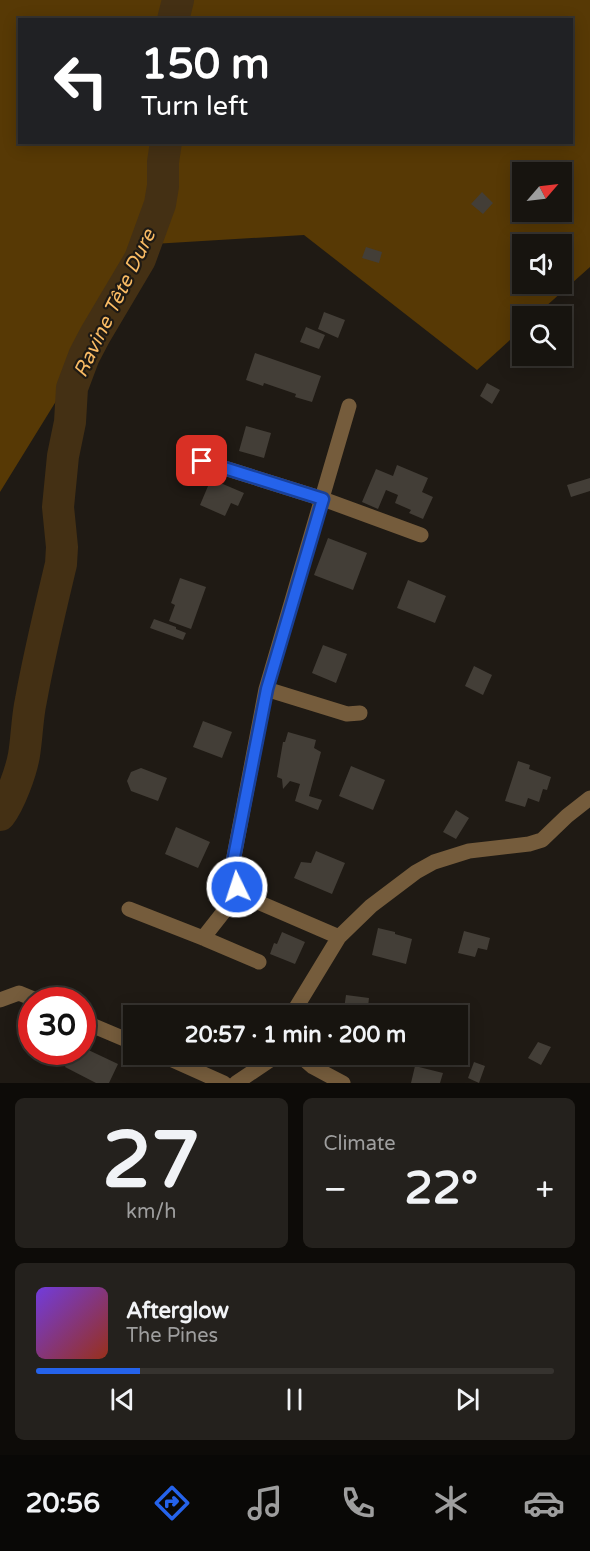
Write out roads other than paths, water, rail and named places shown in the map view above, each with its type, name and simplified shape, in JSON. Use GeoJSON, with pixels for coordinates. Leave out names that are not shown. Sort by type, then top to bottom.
{"type":"FeatureCollection","features":[{"type":"Feature","properties":{"kind":"street"},"geometry":{"type":"LineString","coordinates":[[339,937],[244,896],[237,887],[232,867],[267,689],[349,406]]}},
{"type":"Feature","properties":{"kind":"street"},"geometry":{"type":"LineString","coordinates":[[202,461],[323,499],[421,535]]}},
{"type":"Feature","properties":{"kind":"street"},"geometry":{"type":"LineString","coordinates":[[267,689],[347,714],[360,713]]}},
{"type":"Feature","properties":{"kind":"street"},"geometry":{"type":"LineString","coordinates":[[298,1005],[339,937],[371,906],[416,872],[434,862],[469,851],[529,844],[542,840],[590,798]]}},
{"type":"Feature","properties":{"kind":"street"},"geometry":{"type":"LineString","coordinates":[[203,938],[240,891]]}},
{"type":"Feature","properties":{"kind":"street"},"geometry":{"type":"LineString","coordinates":[[129,909],[259,962]]}},
{"type":"Feature","properties":{"kind":"street"},"geometry":{"type":"LineString","coordinates":[[0,1000],[18,993]]}},
{"type":"Feature","properties":{"kind":"street"},"geometry":{"type":"LineString","coordinates":[[96,1027],[123,1038]]}},
{"type":"Feature","properties":{"kind":"street"},"geometry":{"type":"LineString","coordinates":[[184,1065],[224,1083]]}},
{"type":"Feature","properties":{"kind":"street"},"geometry":{"type":"LineString","coordinates":[[236,1083],[263,1065]]}},
{"type":"Feature","properties":{"kind":"street"},"geometry":{"type":"LineString","coordinates":[[312,1065],[343,1083]]}},
{"type":"Feature","properties":{"kind":"waterway","name":"Ravine Tête Dure"},"geometry":{"type":"LineString","coordinates":[[174,18],[178,0]]}},
{"type":"Feature","properties":{"kind":"waterway","name":"Ravine Tête Dure"},"geometry":{"type":"LineString","coordinates":[[0,815],[11,795],[23,762],[34,683],[61,564],[62,547],[58,507],[63,456],[70,422],[72,388],[95,335],[140,259],[160,204],[166,144]]}}]}
